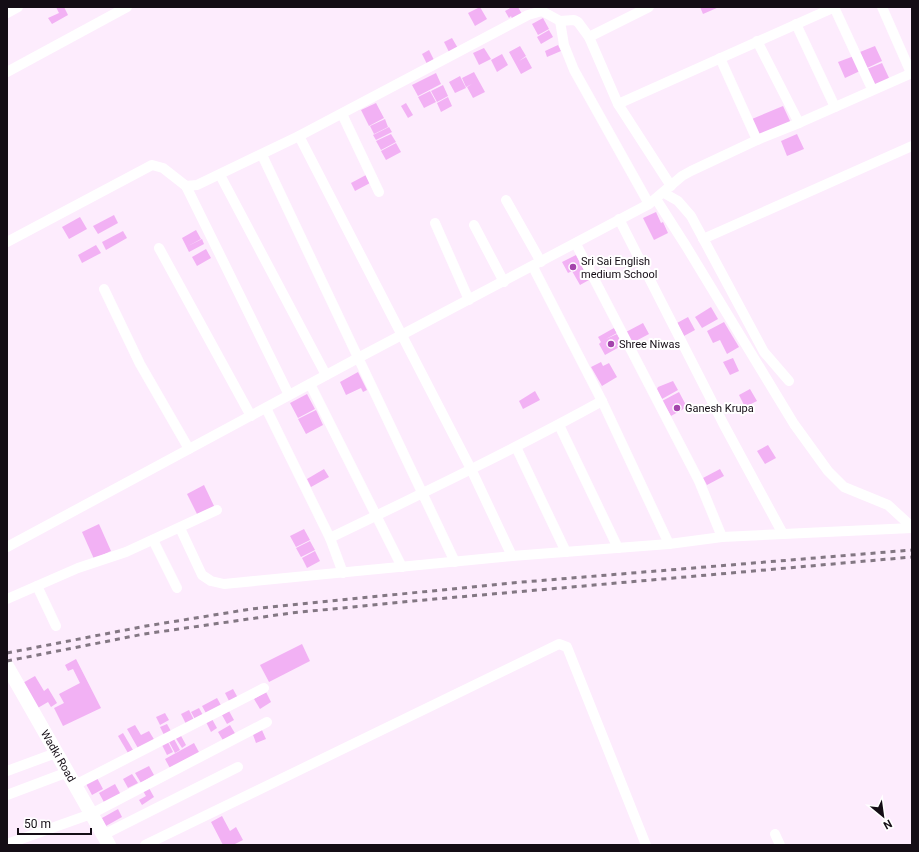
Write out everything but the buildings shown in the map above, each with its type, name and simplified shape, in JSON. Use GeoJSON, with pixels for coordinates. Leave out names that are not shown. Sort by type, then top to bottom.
{"type":"FeatureCollection","features":[{"type":"Feature","properties":{"kind":"street"},"geometry":{"type":"LineString","coordinates":[[7,13],[18,7]]}},
{"type":"Feature","properties":{"kind":"street"},"geometry":{"type":"LineString","coordinates":[[7,72],[127,7]]}},
{"type":"Feature","properties":{"kind":"street"},"geometry":{"type":"LineString","coordinates":[[589,37],[650,7]]}},
{"type":"Feature","properties":{"kind":"street"},"geometry":{"type":"LineString","coordinates":[[618,104],[834,7],[872,89]]}},
{"type":"Feature","properties":{"kind":"street"},"geometry":{"type":"LineString","coordinates":[[7,547],[326,375],[576,244],[660,196],[682,176],[691,171],[872,89],[912,73],[882,7]]}},
{"type":"Feature","properties":{"kind":"street"},"geometry":{"type":"LineString","coordinates":[[186,186],[197,185],[262,155],[535,12],[547,12],[560,21],[569,20],[578,22],[589,37],[660,196],[686,246],[794,424],[828,471],[844,487],[888,505],[896,510],[912,528]]}},
{"type":"Feature","properties":{"kind":"street"},"geometry":{"type":"LineString","coordinates":[[560,21],[564,45],[574,70],[660,196]]}},
{"type":"Feature","properties":{"kind":"street"},"geometry":{"type":"LineString","coordinates":[[796,24],[835,107]]}},
{"type":"Feature","properties":{"kind":"street"},"geometry":{"type":"LineString","coordinates":[[757,41],[799,123]]}},
{"type":"Feature","properties":{"kind":"street"},"geometry":{"type":"LineString","coordinates":[[720,58],[757,140]]}},
{"type":"Feature","properties":{"kind":"street"},"geometry":{"type":"LineString","coordinates":[[342,114],[379,192]]}},
{"type":"Feature","properties":{"kind":"street"},"geometry":{"type":"LineString","coordinates":[[299,136],[471,469],[512,556]]}},
{"type":"Feature","properties":{"kind":"street"},"geometry":{"type":"LineString","coordinates":[[703,239],[912,146]]}},
{"type":"Feature","properties":{"kind":"street"},"geometry":{"type":"LineString","coordinates":[[262,155],[455,562]]}},
{"type":"Feature","properties":{"kind":"street"},"geometry":{"type":"LineString","coordinates":[[7,242],[152,165],[163,168],[186,186],[289,395]]}},
{"type":"Feature","properties":{"kind":"street"},"geometry":{"type":"LineString","coordinates":[[220,175],[326,375]]}},
{"type":"Feature","properties":{"kind":"street"},"geometry":{"type":"LineString","coordinates":[[660,196],[672,196],[691,216],[764,352],[789,381]]}},
{"type":"Feature","properties":{"kind":"street"},"geometry":{"type":"LineString","coordinates":[[506,200],[669,544]]}},
{"type":"Feature","properties":{"kind":"street"},"geometry":{"type":"LineString","coordinates":[[619,219],[724,425],[784,534]]}},
{"type":"Feature","properties":{"kind":"street"},"geometry":{"type":"LineString","coordinates":[[435,223],[470,300]]}},
{"type":"Feature","properties":{"kind":"street"},"geometry":{"type":"LineString","coordinates":[[474,225],[504,282]]}},
{"type":"Feature","properties":{"kind":"street"},"geometry":{"type":"LineString","coordinates":[[576,244],[699,481],[722,537]]}},
{"type":"Feature","properties":{"kind":"street"},"geometry":{"type":"LineString","coordinates":[[159,248],[251,416]]}},
{"type":"Feature","properties":{"kind":"street"},"geometry":{"type":"LineString","coordinates":[[104,289],[140,364],[190,449]]}},
{"type":"Feature","properties":{"kind":"street"},"geometry":{"type":"LineString","coordinates":[[310,384],[402,567]]}},
{"type":"Feature","properties":{"kind":"street"},"geometry":{"type":"LineString","coordinates":[[330,538],[423,494],[559,425],[602,401]]}},
{"type":"Feature","properties":{"kind":"street"},"geometry":{"type":"LineString","coordinates":[[266,408],[330,538],[343,573]]}},
{"type":"Feature","properties":{"kind":"street"},"geometry":{"type":"LineString","coordinates":[[559,425],[618,548]]}},
{"type":"Feature","properties":{"kind":"street"},"geometry":{"type":"LineString","coordinates":[[516,446],[566,552]]}},
{"type":"Feature","properties":{"kind":"street"},"geometry":{"type":"LineString","coordinates":[[7,599],[153,540],[217,510]]}},
{"type":"Feature","properties":{"kind":"street"},"geometry":{"type":"LineString","coordinates":[[180,528],[202,575],[217,584],[512,556],[669,544],[722,537],[912,528]]}},
{"type":"Feature","properties":{"kind":"street"},"geometry":{"type":"LineString","coordinates":[[153,540],[178,588]]}},
{"type":"Feature","properties":{"kind":"street"},"geometry":{"type":"LineString","coordinates":[[37,586],[56,626]]}},
{"type":"Feature","properties":{"kind":"street"},"geometry":{"type":"LineString","coordinates":[[144,845],[559,644],[567,647],[646,845]]}},
{"type":"Feature","properties":{"kind":"street","name":"Wadki Road"},"geometry":{"type":"LineString","coordinates":[[7,666],[106,840]]}},
{"type":"Feature","properties":{"kind":"street"},"geometry":{"type":"LineString","coordinates":[[75,785],[264,688]]}},
{"type":"Feature","properties":{"kind":"street"},"geometry":{"type":"LineString","coordinates":[[12,843],[91,814],[267,722]]}},
{"type":"Feature","properties":{"kind":"street"},"geometry":{"type":"LineString","coordinates":[[7,771],[56,753]]}},
{"type":"Feature","properties":{"kind":"street"},"geometry":{"type":"LineString","coordinates":[[106,840],[238,766]]}},
{"type":"Feature","properties":{"kind":"street"},"geometry":{"type":"LineString","coordinates":[[7,795],[68,772]]}},
{"type":"Feature","properties":{"kind":"street"},"geometry":{"type":"LineString","coordinates":[[775,834],[780,845]]}},
{"type":"Feature","properties":{"kind":"railway"},"geometry":{"type":"LineString","coordinates":[[7,653],[146,626],[251,609],[511,583],[912,550]]}},
{"type":"Feature","properties":{"kind":"railway"},"geometry":{"type":"LineString","coordinates":[[7,661],[144,634],[291,613],[912,557]]}},
{"type":"Feature","properties":{"kind":"place","name":"Sri Sai English medium School"},"geometry":{"type":"Point","coordinates":[573,267]}},
{"type":"Feature","properties":{"kind":"place","name":"Shree Niwas"},"geometry":{"type":"Point","coordinates":[611,344]}},
{"type":"Feature","properties":{"kind":"place","name":"Ganesh Krupa"},"geometry":{"type":"Point","coordinates":[677,408]}}]}
